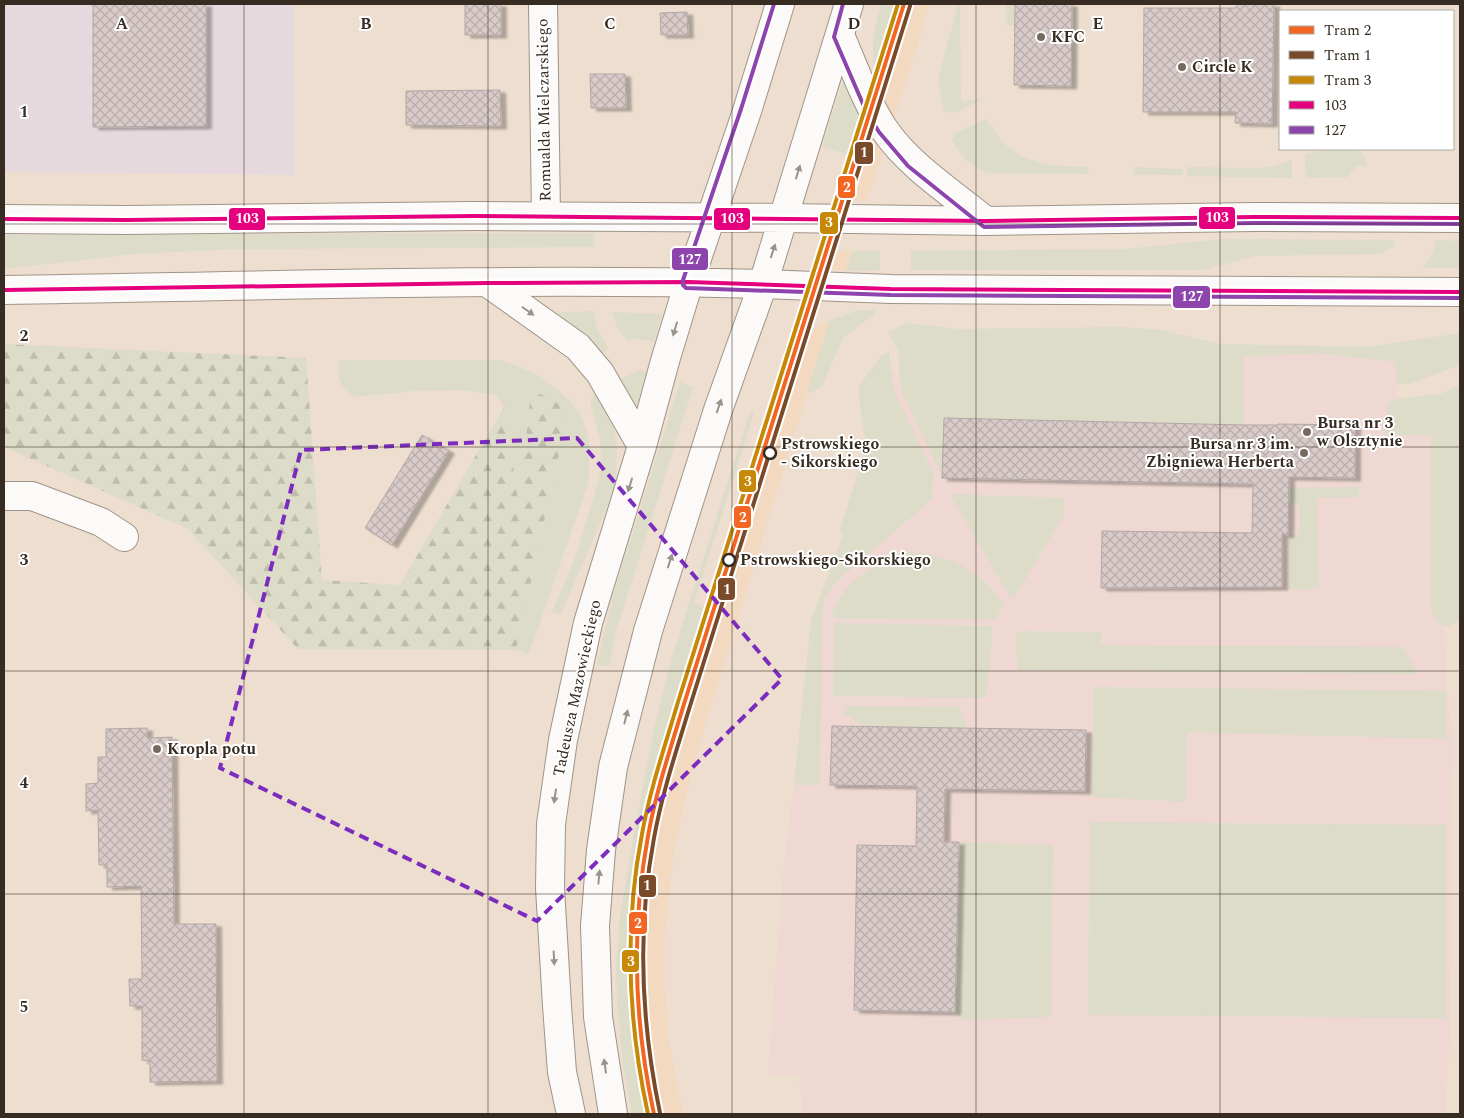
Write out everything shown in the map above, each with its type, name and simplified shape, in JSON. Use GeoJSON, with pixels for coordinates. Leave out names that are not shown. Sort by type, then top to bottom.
{"type":"FeatureCollection","features":[{"type":"Feature","properties":{"kind":"street","name":"Romualda Mielczarskiego"},"geometry":{"type":"LineString","coordinates":[[543,4],[546,216]]}},
{"type":"Feature","properties":{"kind":"street","name":"Tadeusza Mazowieckiego"},"geometry":{"type":"LineString","coordinates":[[571,1114],[562,1072],[550,888],[551,824],[563,740],[588,623],[642,446],[665,361],[780,4]]}},
{"type":"Feature","properties":{"kind":"street"},"geometry":{"type":"LineString","coordinates":[[613,1114],[598,1017],[594,926],[601,850],[613,767],[648,631],[718,410],[763,284],[849,4]]}},
{"type":"Feature","properties":{"kind":"street"},"geometry":{"type":"LineString","coordinates":[[840,35],[872,108],[884,129],[912,162],[986,221]]}},
{"type":"Feature","properties":{"kind":"street"},"geometry":{"type":"LineString","coordinates":[[4,219],[126,220],[546,216],[986,221],[1264,217],[1460,218]]}},
{"type":"Feature","properties":{"kind":"street"},"geometry":{"type":"LineString","coordinates":[[4,290],[689,282],[891,289],[1460,292]]}},
{"type":"Feature","properties":{"kind":"street"},"geometry":{"type":"LineString","coordinates":[[488,283],[578,347],[600,373],[642,446]]}},
{"type":"Feature","properties":{"kind":"street"},"geometry":{"type":"LineString","coordinates":[[4,496],[32,496],[101,522],[124,537]]}},
{"type":"Feature","properties":{"kind":"highlighted area"},"geometry":{"type":"Polygon","coordinates":[[[577,438],[782,679],[537,921],[220,768],[301,450],[577,438]]]}},
{"type":"Feature","properties":{"kind":"shaded area"},"geometry":{"type":"Polygon","coordinates":[[[4,4],[294,4],[295,175],[4,172],[4,4]]]}},
{"type":"Feature","properties":{"kind":"shaded area"},"geometry":{"type":"Polygon","coordinates":[[[898,4],[929,4],[892,125],[882,105],[876,79],[898,4]]]}},
{"type":"Feature","properties":{"kind":"shaded area"},"geometry":{"type":"Polygon","coordinates":[[[862,121],[883,152],[867,200],[837,198],[862,121]]]}},
{"type":"Feature","properties":{"kind":"shaded area"},"geometry":{"type":"Polygon","coordinates":[[[821,251],[852,251],[846,271],[816,266],[821,251]]]}},
{"type":"Feature","properties":{"kind":"shaded area"},"geometry":{"type":"Polygon","coordinates":[[[830,320],[704,728],[674,850],[665,931],[665,991],[669,1043],[683,1114],[646,1114],[634,1037],[630,943],[637,861],[647,811],[658,764],[689,660],[793,340],[830,320]]]}},
{"type":"Feature","properties":{"kind":"shaded area"},"geometry":{"type":"Polygon","coordinates":[[[1318,353],[1397,362],[1397,399],[1440,394],[1446,691],[1453,731],[1450,1029],[1445,1114],[803,1114],[799,1075],[768,1074],[784,864],[811,621],[843,536],[840,530],[866,447],[859,386],[881,356],[900,381],[1318,353]]]}},
{"type":"Feature","properties":{"kind":"green space"},"geometry":{"type":"Polygon","coordinates":[[[881,4],[898,4],[876,76],[874,40],[881,4]]]}},
{"type":"Feature","properties":{"kind":"green space"},"geometry":{"type":"Polygon","coordinates":[[[958,4],[960,4],[961,101],[983,99],[954,113],[944,112],[938,80],[958,4]]]}},
{"type":"Feature","properties":{"kind":"green space"},"geometry":{"type":"Polygon","coordinates":[[[1006,4],[1015,4],[1014,26],[1006,25],[1006,4]]]}},
{"type":"Feature","properties":{"kind":"green space"},"geometry":{"type":"Polygon","coordinates":[[[1072,4],[1075,4],[1074,86],[1071,86],[1072,4]]]}},
{"type":"Feature","properties":{"kind":"green space"},"geometry":{"type":"Polygon","coordinates":[[[847,68],[856,106],[862,121],[851,155],[822,147],[847,68]]]}},
{"type":"Feature","properties":{"kind":"green space"},"geometry":{"type":"Polygon","coordinates":[[[986,119],[1003,142],[1025,158],[1045,164],[1088,167],[1089,174],[991,173],[972,165],[952,140],[956,133],[986,119]]]}},
{"type":"Feature","properties":{"kind":"green space"},"geometry":{"type":"Polygon","coordinates":[[[1321,150],[1357,150],[1365,156],[1367,167],[1357,165],[1348,177],[1306,178],[1305,155],[1321,150]]]}},
{"type":"Feature","properties":{"kind":"green space"},"geometry":{"type":"Polygon","coordinates":[[[1292,160],[1292,178],[1188,176],[1187,167],[1263,168],[1292,160]]]}},
{"type":"Feature","properties":{"kind":"green space"},"geometry":{"type":"Polygon","coordinates":[[[1134,167],[1183,169],[1183,175],[1134,175],[1134,167]]]}},
{"type":"Feature","properties":{"kind":"green space"},"geometry":{"type":"Polygon","coordinates":[[[594,233],[594,247],[238,249],[134,254],[4,269],[4,235],[594,233]]]}},
{"type":"Feature","properties":{"kind":"green space"},"geometry":{"type":"Polygon","coordinates":[[[1222,239],[1393,240],[1395,246],[1380,254],[1255,256],[1204,270],[911,270],[911,251],[1126,249],[1222,239]]]}},
{"type":"Feature","properties":{"kind":"green space"},"geometry":{"type":"Polygon","coordinates":[[[1436,240],[1460,241],[1460,268],[1423,268],[1432,255],[1436,240]]]}},
{"type":"Feature","properties":{"kind":"green space"},"geometry":{"type":"Polygon","coordinates":[[[852,251],[880,251],[880,270],[846,271],[852,251]]]}},
{"type":"Feature","properties":{"kind":"green space"},"geometry":{"type":"Polygon","coordinates":[[[860,310],[875,310],[874,314],[843,338],[822,386],[811,393],[807,392],[830,320],[860,310]]]}},
{"type":"Feature","properties":{"kind":"green space"},"geometry":{"type":"Polygon","coordinates":[[[593,311],[598,330],[608,348],[602,353],[571,326],[552,313],[593,311]]]}},
{"type":"Feature","properties":{"kind":"green space"},"geometry":{"type":"Polygon","coordinates":[[[612,312],[662,314],[654,341],[634,339],[628,341],[618,329],[612,312]]]}},
{"type":"Feature","properties":{"kind":"green space"},"geometry":{"type":"Polygon","coordinates":[[[906,323],[958,329],[1123,327],[1161,330],[1220,344],[1368,347],[1460,333],[1460,365],[1410,384],[1397,384],[1396,362],[1318,353],[1243,357],[1244,425],[944,418],[942,475],[902,392],[898,350],[888,332],[906,323]]]}},
{"type":"Feature","properties":{"kind":"green space"},"geometry":{"type":"Polygon","coordinates":[[[4,344],[306,358],[322,580],[400,585],[504,407],[519,507],[531,389],[569,409],[516,650],[298,649],[188,529],[4,447],[4,344]]]}},
{"type":"Feature","properties":{"kind":"green space"},"geometry":{"type":"Polygon","coordinates":[[[889,351],[892,382],[896,396],[933,472],[932,499],[836,582],[824,598],[820,785],[794,785],[811,621],[843,536],[840,530],[866,447],[859,386],[881,356],[889,351]]]}},
{"type":"Feature","properties":{"kind":"green space"},"geometry":{"type":"Polygon","coordinates":[[[338,360],[501,360],[536,374],[559,391],[581,415],[587,431],[590,450],[588,484],[529,654],[516,650],[569,409],[531,390],[519,510],[504,407],[497,395],[463,390],[415,391],[355,397],[340,382],[338,360]]]}},
{"type":"Feature","properties":{"kind":"green space"},"geometry":{"type":"Polygon","coordinates":[[[640,370],[648,372],[636,410],[619,380],[640,370]]]}},
{"type":"Feature","properties":{"kind":"green space"},"geometry":{"type":"Polygon","coordinates":[[[680,382],[693,387],[617,629],[609,666],[597,665],[613,596],[680,382]]]}},
{"type":"Feature","properties":{"kind":"green space"},"geometry":{"type":"Polygon","coordinates":[[[1460,385],[1460,620],[1449,626],[1439,624],[1431,611],[1431,435],[1384,435],[1388,403],[1397,399],[1440,394],[1460,385]]]}},
{"type":"Feature","properties":{"kind":"green space"},"geometry":{"type":"Polygon","coordinates":[[[596,393],[613,423],[617,448],[615,484],[605,512],[561,614],[552,612],[575,558],[599,480],[601,463],[600,439],[590,403],[596,393]]]}},
{"type":"Feature","properties":{"kind":"green space"},"geometry":{"type":"Polygon","coordinates":[[[750,412],[754,413],[694,603],[707,608],[666,734],[642,830],[633,893],[630,989],[635,1052],[646,1114],[632,1114],[623,1064],[617,1001],[616,970],[620,917],[654,728],[673,654],[750,412]]]}},
{"type":"Feature","properties":{"kind":"green space"},"geometry":{"type":"Polygon","coordinates":[[[1359,487],[1359,497],[1317,498],[1319,589],[1288,589],[1288,535],[1300,534],[1300,505],[1289,505],[1289,488],[1359,487]]]}},
{"type":"Feature","properties":{"kind":"green space"},"geometry":{"type":"Polygon","coordinates":[[[950,494],[1064,498],[1064,515],[1014,598],[1010,597],[950,494]]]}},
{"type":"Feature","properties":{"kind":"green space"},"geometry":{"type":"Polygon","coordinates":[[[910,552],[955,561],[987,583],[1004,605],[995,619],[836,619],[832,614],[837,602],[854,582],[874,567],[910,552]]]}},
{"type":"Feature","properties":{"kind":"green space"},"geometry":{"type":"Polygon","coordinates":[[[834,623],[993,626],[986,698],[833,696],[834,623]]]}},
{"type":"Feature","properties":{"kind":"green space"},"geometry":{"type":"Polygon","coordinates":[[[1021,631],[1101,632],[1101,645],[1402,647],[1419,674],[1018,670],[1015,635],[1021,631]]]}},
{"type":"Feature","properties":{"kind":"green space"},"geometry":{"type":"Polygon","coordinates":[[[1094,687],[1446,691],[1446,739],[1187,732],[1186,802],[1092,797],[1094,687]]]}},
{"type":"Feature","properties":{"kind":"green space"},"geometry":{"type":"Polygon","coordinates":[[[847,706],[958,707],[968,728],[864,726],[844,714],[847,706]]]}},
{"type":"Feature","properties":{"kind":"green space"},"geometry":{"type":"Polygon","coordinates":[[[1090,822],[1447,825],[1445,1018],[1088,1015],[1090,822]]]}},
{"type":"Feature","properties":{"kind":"green space"},"geometry":{"type":"Polygon","coordinates":[[[959,842],[1053,845],[1051,1017],[963,1020],[955,1012],[959,842]]]}},
{"type":"Feature","properties":{"kind":"building"},"geometry":{"type":"Polygon","coordinates":[[[93,4],[206,4],[206,126],[93,127],[93,4]]]}},
{"type":"Feature","properties":{"kind":"building"},"geometry":{"type":"Polygon","coordinates":[[[465,4],[501,4],[501,35],[465,35],[465,4]]]}},
{"type":"Feature","properties":{"kind":"building","name":"KFC"},"geometry":{"type":"Polygon","coordinates":[[[1015,4],[1072,4],[1071,86],[1014,85],[1015,4]]]}},
{"type":"Feature","properties":{"kind":"building"},"geometry":{"type":"Polygon","coordinates":[[[1237,4],[1274,4],[1272,124],[1235,123],[1236,112],[1143,112],[1144,8],[1236,8],[1237,4]]]}},
{"type":"Feature","properties":{"kind":"building"},"geometry":{"type":"Polygon","coordinates":[[[687,12],[688,35],[661,35],[660,13],[687,12]]]}},
{"type":"Feature","properties":{"kind":"building"},"geometry":{"type":"Polygon","coordinates":[[[590,74],[625,74],[626,108],[591,108],[590,74]]]}},
{"type":"Feature","properties":{"kind":"building"},"geometry":{"type":"Polygon","coordinates":[[[500,90],[501,126],[406,125],[406,91],[500,90]]]}},
{"type":"Feature","properties":{"kind":"building"},"geometry":{"type":"Polygon","coordinates":[[[944,418],[1244,425],[1355,425],[1355,478],[1289,477],[1288,535],[1282,534],[1282,587],[1101,588],[1102,531],[1252,533],[1253,484],[942,478],[944,418]]]}},
{"type":"Feature","properties":{"kind":"building"},"geometry":{"type":"Polygon","coordinates":[[[422,435],[449,451],[392,545],[365,528],[422,435]]]}},
{"type":"Feature","properties":{"kind":"building"},"geometry":{"type":"Polygon","coordinates":[[[832,726],[1086,730],[1085,791],[945,789],[944,842],[959,842],[955,1012],[854,1010],[857,845],[916,846],[917,786],[830,785],[832,726]]]}},
{"type":"Feature","properties":{"kind":"building"},"geometry":{"type":"Polygon","coordinates":[[[147,728],[147,738],[172,737],[174,924],[216,924],[217,1081],[150,1082],[150,1061],[142,1060],[142,1006],[130,1006],[129,979],[142,979],[141,886],[107,887],[107,865],[99,865],[98,810],[86,811],[86,784],[98,783],[98,757],[106,757],[106,729],[147,728]]]}},
{"type":"Feature","properties":{"kind":"tram line","name":"3"},"geometry":{"type":"LineString","coordinates":[[648,1114],[636,1045],[631,974],[631,939],[636,869],[645,817],[678,702],[898,4]]}},
{"type":"Feature","properties":{"kind":"tram line","name":"2"},"geometry":{"type":"LineString","coordinates":[[654,1114],[642,1045],[637,975],[639,905],[651,819],[684,704],[904,4]]}},
{"type":"Feature","properties":{"kind":"tram line","name":"1"},"geometry":{"type":"LineString","coordinates":[[660,1113],[645,1010],[643,941],[649,872],[657,821],[690,706],[910,6]]}},
{"type":"Feature","properties":{"kind":"transit line","name":"127"},"geometry":{"type":"LineString","coordinates":[[774,4],[741,109],[683,280],[683,285],[686,288],[891,295],[1460,298]]}},
{"type":"Feature","properties":{"kind":"transit line","name":"127"},"geometry":{"type":"LineString","coordinates":[[843,4],[834,37],[866,111],[879,132],[908,166],[984,227],[1254,223],[1460,224]]}},
{"type":"Feature","properties":{"kind":"transit line","name":"103"},"geometry":{"type":"LineString","coordinates":[[4,219],[126,220],[474,216],[986,221],[1254,217],[1460,218]]}},
{"type":"Feature","properties":{"kind":"transit line","name":"103"},"geometry":{"type":"LineString","coordinates":[[4,290],[689,282],[891,289],[1460,292]]}},
{"type":"Feature","properties":{"kind":"place","name":"KFC"},"geometry":{"type":"Point","coordinates":[1041,37]}},
{"type":"Feature","properties":{"kind":"place","name":"Circle K"},"geometry":{"type":"Point","coordinates":[1182,67]}},
{"type":"Feature","properties":{"kind":"place","name":"Bursa nr 3 w Olsztynie"},"geometry":{"type":"Point","coordinates":[1307,432]}},
{"type":"Feature","properties":{"kind":"place","name":"Pstrowskiego - Sikorskiego"},"geometry":{"type":"Point","coordinates":[770,453]}},
{"type":"Feature","properties":{"kind":"place","name":"Bursa nr 3 im. Zbigniewa Herberta"},"geometry":{"type":"Point","coordinates":[1304,453]}},
{"type":"Feature","properties":{"kind":"place","name":"Pstrowskiego-Sikorskiego"},"geometry":{"type":"Point","coordinates":[729,560]}},
{"type":"Feature","properties":{"kind":"place","name":"Kropla potu"},"geometry":{"type":"Point","coordinates":[157,749]}}]}
